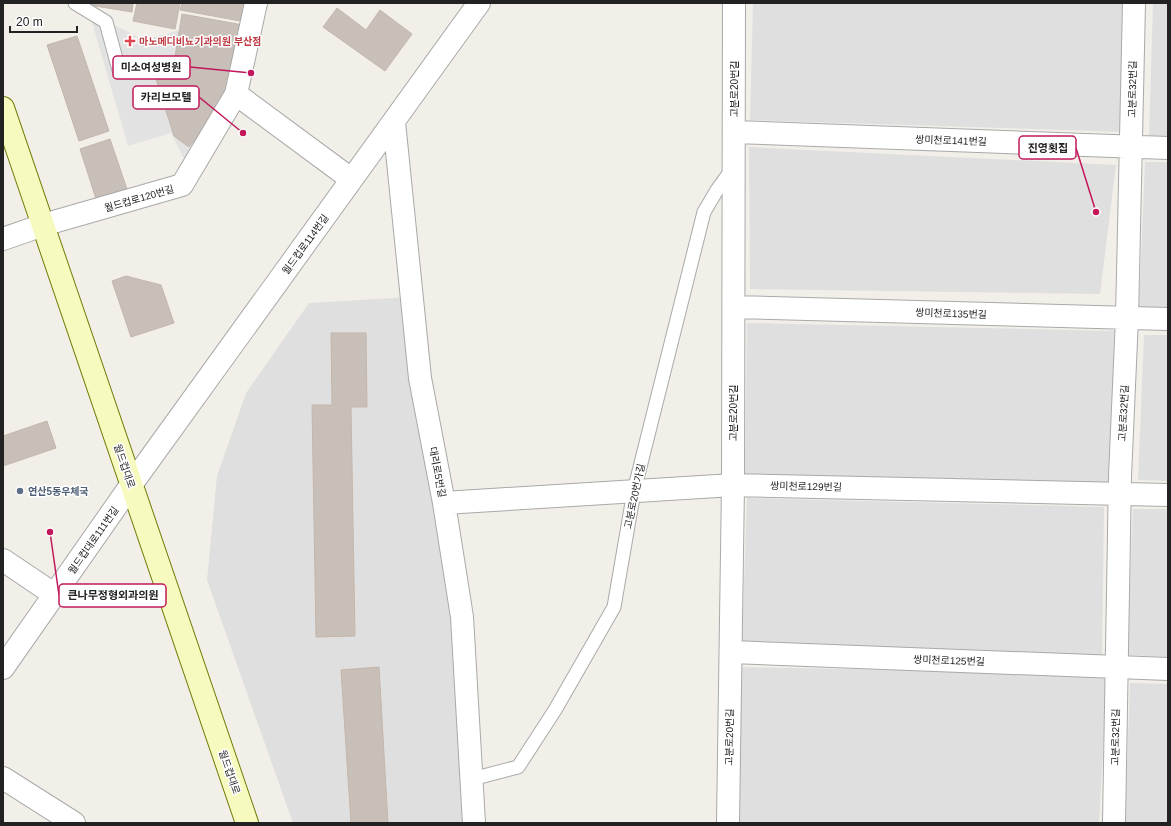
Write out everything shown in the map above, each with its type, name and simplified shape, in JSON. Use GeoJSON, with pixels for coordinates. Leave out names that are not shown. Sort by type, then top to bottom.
{"type":"FeatureCollection","features":[{"type":"Feature","properties":{"kind":"main road","name":"월드컵대로"},"geometry":{"type":"LineString","coordinates":[[3,108],[247,823]]}},
{"type":"Feature","properties":{"kind":"street","name":"월드컵로120번길"},"geometry":{"type":"LineString","coordinates":[[3,239],[43,225],[182,185],[236,94],[256,3]]}},
{"type":"Feature","properties":{"kind":"street","name":"월드컵로114번길"},"geometry":{"type":"LineString","coordinates":[[132,485],[479,3]]}},
{"type":"Feature","properties":{"kind":"street","name":"고분로20번길"},"geometry":{"type":"LineString","coordinates":[[728,823],[733,484],[734,3]]}},
{"type":"Feature","properties":{"kind":"street","name":"고분로32번길"},"geometry":{"type":"LineString","coordinates":[[1114,823],[1120,494],[1127,318],[1134,3]]}},
{"type":"Feature","properties":{"kind":"street"},"geometry":{"type":"LineString","coordinates":[[236,94],[351,180]]}},
{"type":"Feature","properties":{"kind":"street","name":"대리로5번길"},"geometry":{"type":"LineString","coordinates":[[394,122],[420,378],[444,503],[462,617],[474,823]]}},
{"type":"Feature","properties":{"kind":"street","name":"쌍미천로141번길"},"geometry":{"type":"LineString","coordinates":[[734,132],[1168,148]]}},
{"type":"Feature","properties":{"kind":"street","name":"쌍미천로135번길"},"geometry":{"type":"LineString","coordinates":[[734,307],[1168,319]]}},
{"type":"Feature","properties":{"kind":"street","name":"쌍미천로129번길"},"geometry":{"type":"LineString","coordinates":[[444,503],[733,484],[1168,495]]}},
{"type":"Feature","properties":{"kind":"street","name":"월드컵대로111번길"},"geometry":{"type":"LineString","coordinates":[[3,668],[132,485]]}},
{"type":"Feature","properties":{"kind":"street"},"geometry":{"type":"LineString","coordinates":[[3,560],[55,595]]}},
{"type":"Feature","properties":{"kind":"street","name":"쌍미천로125번길"},"geometry":{"type":"LineString","coordinates":[[730,652],[1168,669]]}},
{"type":"Feature","properties":{"kind":"street"},"geometry":{"type":"LineString","coordinates":[[3,778],[74,823]]}},
{"type":"Feature","properties":{"kind":"lane"},"geometry":{"type":"LineString","coordinates":[[75,3],[106,22],[119,70]]}},
{"type":"Feature","properties":{"kind":"lane","name":"고분로20번가길"},"geometry":{"type":"LineString","coordinates":[[472,779],[518,767],[555,710],[614,607],[634,491],[704,212],[734,166]]}},
{"type":"Feature","properties":{"kind":"shaded area"},"geometry":{"type":"Polygon","coordinates":[[[753,3],[1123,3],[1123,132],[750,120],[753,3]]]}},
{"type":"Feature","properties":{"kind":"shaded area"},"geometry":{"type":"Polygon","coordinates":[[[1153,3],[1168,3],[1168,137],[1149,136],[1153,3]]]}},
{"type":"Feature","properties":{"kind":"shaded area"},"geometry":{"type":"Polygon","coordinates":[[[89,12],[144,40],[180,30],[239,80],[190,171],[171,133],[128,146],[89,12]]]}},
{"type":"Feature","properties":{"kind":"shaded area"},"geometry":{"type":"Polygon","coordinates":[[[749,147],[1116,165],[1100,294],[750,289],[749,147]]]}},
{"type":"Feature","properties":{"kind":"shaded area"},"geometry":{"type":"Polygon","coordinates":[[[1145,162],[1168,162],[1168,307],[1139,307],[1145,162]]]}},
{"type":"Feature","properties":{"kind":"shaded area"},"geometry":{"type":"Polygon","coordinates":[[[411,297],[462,617],[473,823],[293,823],[207,580],[217,476],[246,393],[309,303],[411,297]]]}},
{"type":"Feature","properties":{"kind":"shaded area"},"geometry":{"type":"Polygon","coordinates":[[[747,323],[1118,331],[1110,484],[745,474],[747,323]]]}},
{"type":"Feature","properties":{"kind":"shaded area"},"geometry":{"type":"Polygon","coordinates":[[[1144,335],[1168,335],[1168,481],[1138,480],[1144,335]]]}},
{"type":"Feature","properties":{"kind":"shaded area"},"geometry":{"type":"Polygon","coordinates":[[[747,498],[1104,507],[1102,656],[742,642],[747,498]]]}},
{"type":"Feature","properties":{"kind":"shaded area"},"geometry":{"type":"Polygon","coordinates":[[[1133,509],[1168,509],[1168,657],[1127,655],[1133,509]]]}},
{"type":"Feature","properties":{"kind":"shaded area"},"geometry":{"type":"Polygon","coordinates":[[[741,667],[1107,674],[1099,823],[737,823],[741,667]]]}},
{"type":"Feature","properties":{"kind":"shaded area"},"geometry":{"type":"Polygon","coordinates":[[[1130,683],[1168,684],[1168,823],[1125,823],[1130,683]]]}},
{"type":"Feature","properties":{"kind":"building"},"geometry":{"type":"Polygon","coordinates":[[[77,3],[133,3],[132,12],[77,3]]]}},
{"type":"Feature","properties":{"kind":"building"},"geometry":{"type":"Polygon","coordinates":[[[137,3],[180,3],[175,29],[133,21],[137,3]]]}},
{"type":"Feature","properties":{"kind":"building"},"geometry":{"type":"Polygon","coordinates":[[[182,3],[249,3],[246,22],[180,10],[182,3]]]}},
{"type":"Feature","properties":{"kind":"building"},"geometry":{"type":"Polygon","coordinates":[[[337,8],[366,30],[380,10],[412,34],[385,71],[323,27],[337,8]]]}},
{"type":"Feature","properties":{"kind":"building"},"geometry":{"type":"Polygon","coordinates":[[[182,14],[243,25],[232,94],[189,147],[174,136],[154,73],[173,69],[182,14]]]}},
{"type":"Feature","properties":{"kind":"building"},"geometry":{"type":"Polygon","coordinates":[[[77,36],[109,131],[79,141],[47,45],[77,36]]]}},
{"type":"Feature","properties":{"kind":"building"},"geometry":{"type":"Polygon","coordinates":[[[110,139],[127,189],[96,199],[80,149],[110,139]]]}},
{"type":"Feature","properties":{"kind":"building"},"geometry":{"type":"Polygon","coordinates":[[[126,276],[161,285],[174,323],[131,337],[112,281],[126,276]]]}},
{"type":"Feature","properties":{"kind":"building"},"geometry":{"type":"Polygon","coordinates":[[[331,333],[366,333],[367,407],[351,407],[355,636],[316,637],[312,405],[332,405],[331,333]]]}},
{"type":"Feature","properties":{"kind":"building"},"geometry":{"type":"Polygon","coordinates":[[[47,421],[56,448],[3,466],[3,436],[47,421]]]}},
{"type":"Feature","properties":{"kind":"building"},"geometry":{"type":"Polygon","coordinates":[[[379,667],[388,823],[351,823],[341,670],[379,667]]]}},
{"type":"Feature","properties":{"kind":"place","name":"마노메디비뇨기과의원 부산점"},"geometry":{"type":"Point","coordinates":[130,41]}},
{"type":"Feature","properties":{"kind":"place","name":"미소여성병원"},"geometry":{"type":"Point","coordinates":[251,73]}},
{"type":"Feature","properties":{"kind":"place","name":"카리브모텔"},"geometry":{"type":"Point","coordinates":[243,133]}},
{"type":"Feature","properties":{"kind":"place","name":"진영횟집"},"geometry":{"type":"Point","coordinates":[1096,212]}},
{"type":"Feature","properties":{"kind":"place","name":"연산5동우체국"},"geometry":{"type":"Point","coordinates":[20,491]}},
{"type":"Feature","properties":{"kind":"place","name":"큰나무정형외과의원"},"geometry":{"type":"Point","coordinates":[50,532]}}]}
